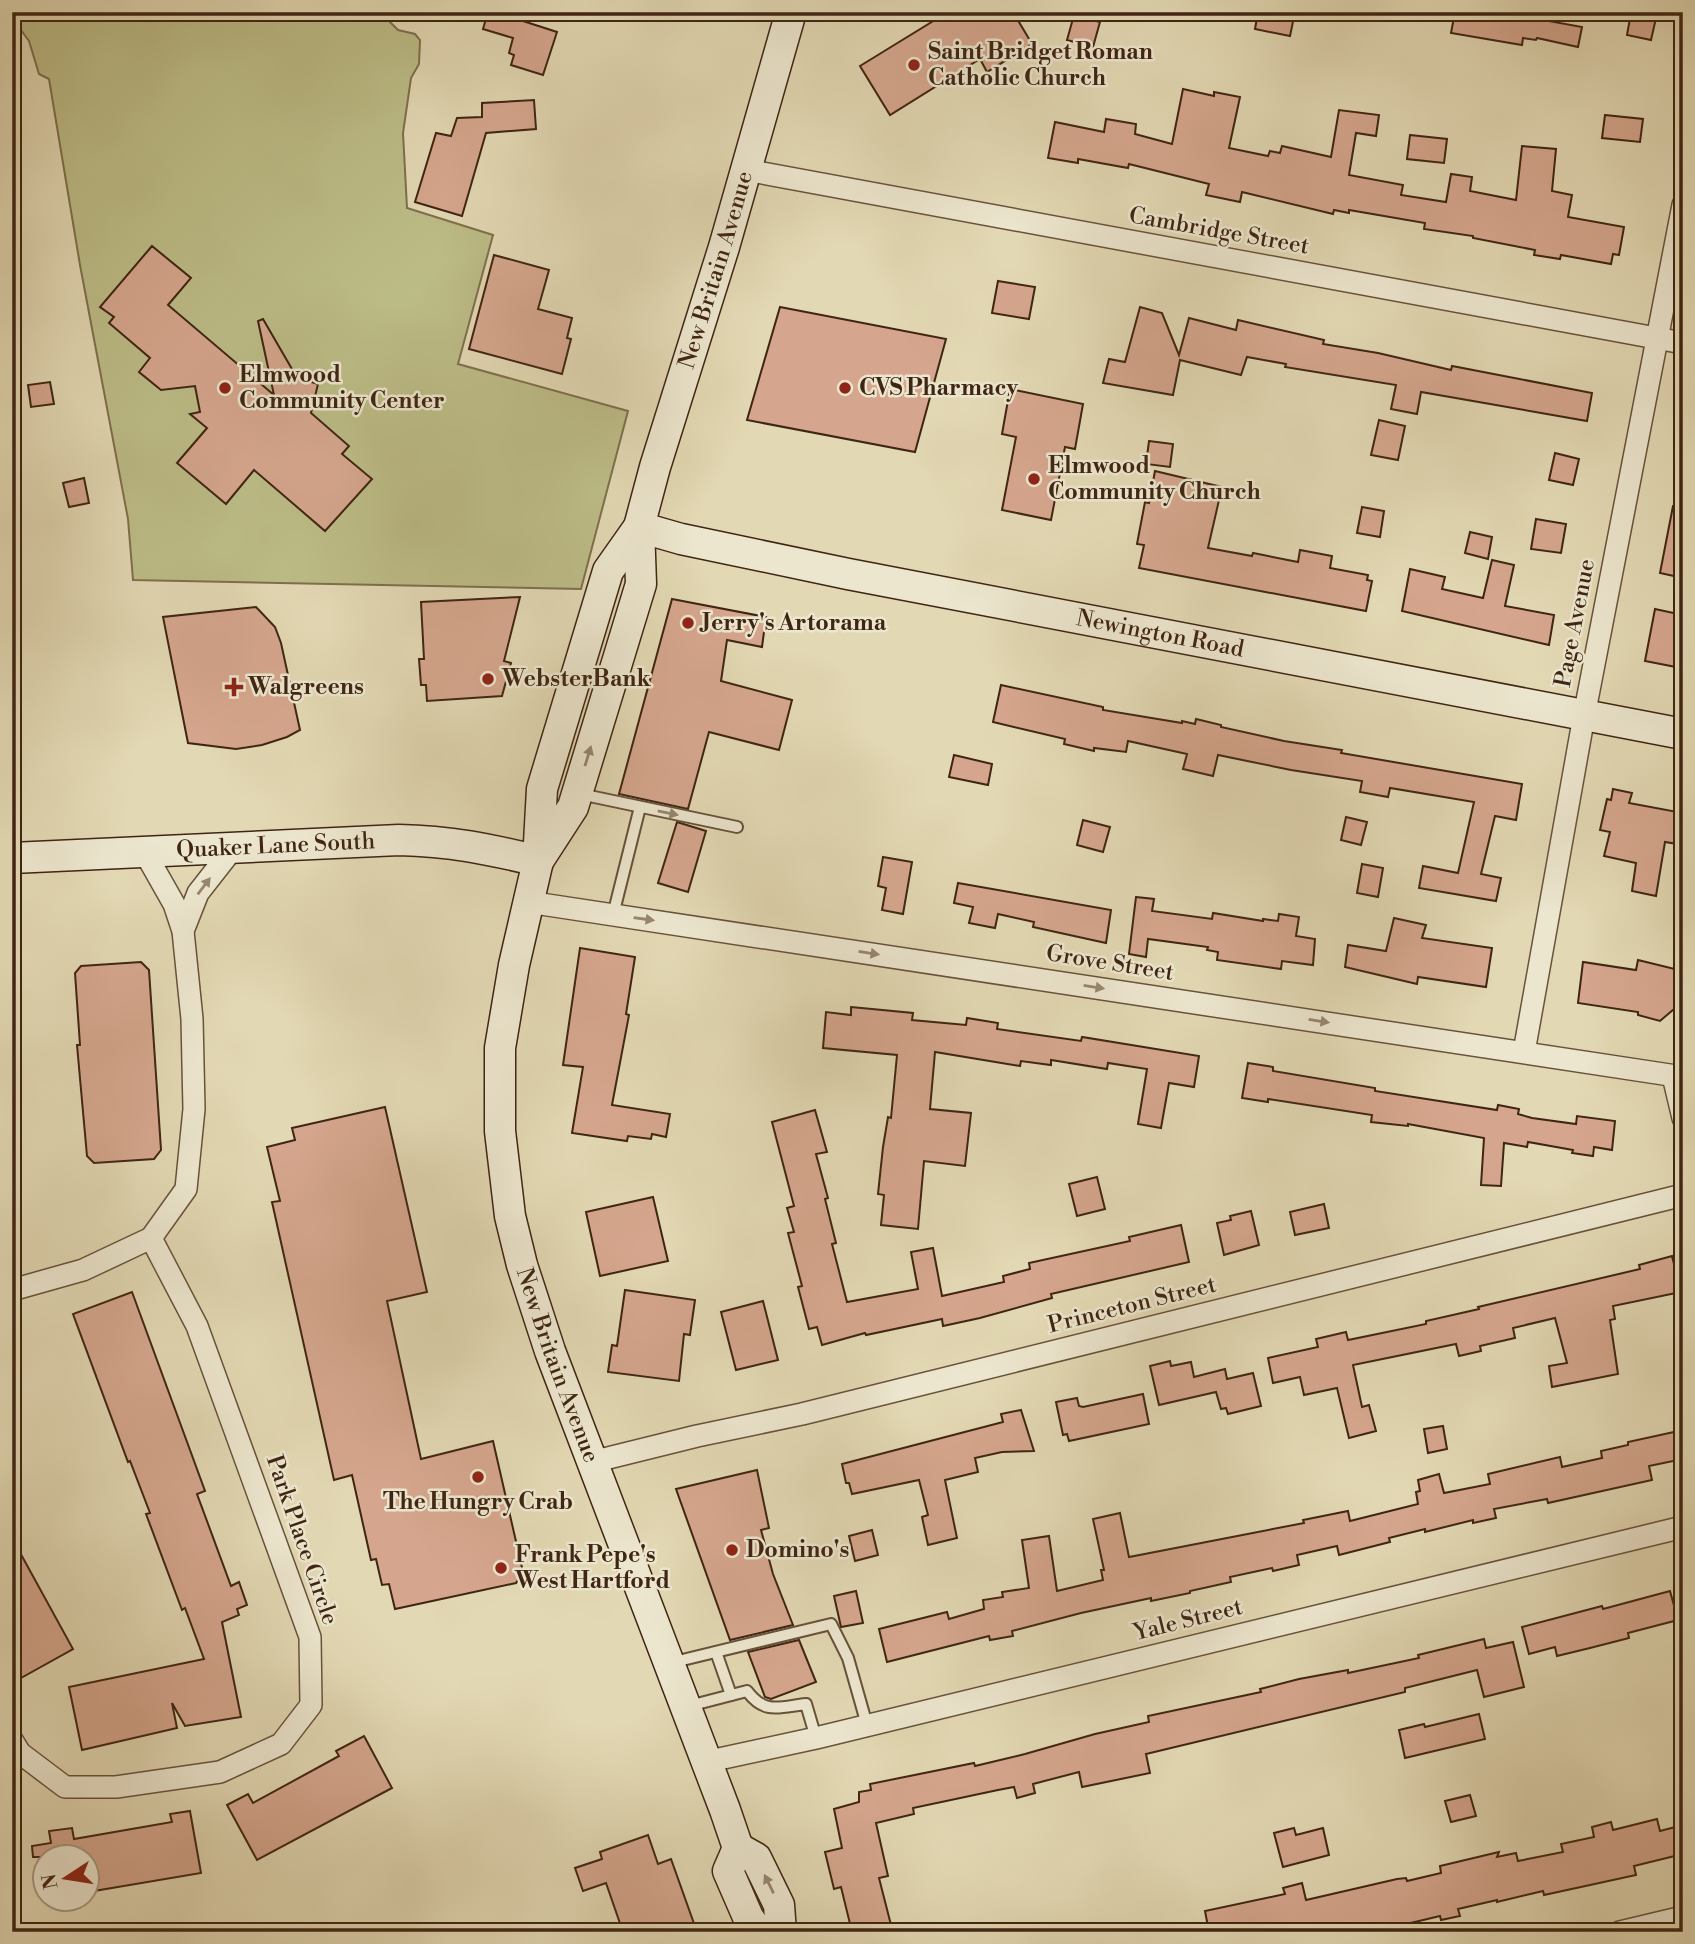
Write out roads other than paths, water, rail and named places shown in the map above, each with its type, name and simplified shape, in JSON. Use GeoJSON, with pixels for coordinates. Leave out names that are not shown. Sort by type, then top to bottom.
{"type":"FeatureCollection","features":[{"type":"Feature","properties":{"kind":"main road","name":"New Britain Avenue"},"geometry":{"type":"LineString","coordinates":[[538,861],[573,807],[640,584],[639,527],[791,12]]}},
{"type":"Feature","properties":{"kind":"main road","name":"New Britain Avenue"},"geometry":{"type":"LineString","coordinates":[[639,527],[608,571],[542,789],[538,861],[514,965],[500,1048],[500,1131],[504,1171],[510,1216],[522,1265],[550,1351],[738,1849],[756,1858],[779,1905],[781,1932]]}},
{"type":"Feature","properties":{"kind":"main road","name":"Newington Road"},"geometry":{"type":"LineString","coordinates":[[639,527],[681,539],[848,574],[1683,734]]}},
{"type":"Feature","properties":{"kind":"main road","name":"Quaker Lane South"},"geometry":{"type":"LineString","coordinates":[[12,858],[399,840],[473,845],[538,861]]}},
{"type":"Feature","properties":{"kind":"main road"},"geometry":{"type":"LineString","coordinates":[[738,1849],[728,1871],[748,1917],[758,1932]]}},
{"type":"Feature","properties":{"kind":"street","name":"Cambridge Street"},"geometry":{"type":"LineString","coordinates":[[746,170],[1683,343]]}},
{"type":"Feature","properties":{"kind":"street","name":"Page Avenue"},"geometry":{"type":"LineString","coordinates":[[1524,1052],[1584,716],[1683,205]]}},
{"type":"Feature","properties":{"kind":"street"},"geometry":{"type":"LineString","coordinates":[[183,931],[198,893],[234,847]]}},
{"type":"Feature","properties":{"kind":"street"},"geometry":{"type":"LineString","coordinates":[[12,1290],[83,1270],[151,1238],[186,1189],[194,1109],[192,1019],[183,931],[174,904],[144,851]]}},
{"type":"Feature","properties":{"kind":"street","name":"Grove Street"},"geometry":{"type":"LineString","coordinates":[[528,902],[1678,1076]]}},
{"type":"Feature","properties":{"kind":"street"},"geometry":{"type":"LineString","coordinates":[[1678,1076],[1683,1118]]}},
{"type":"Feature","properties":{"kind":"street","name":"Princeton Street"},"geometry":{"type":"LineString","coordinates":[[592,1462],[815,1411],[1683,1195]]}},
{"type":"Feature","properties":{"kind":"street","name":"Park Place Circle"},"geometry":{"type":"LineString","coordinates":[[12,1740],[20,1754],[65,1787],[116,1787],[220,1772],[281,1744],[311,1705],[310,1637],[197,1326],[151,1238]]}},
{"type":"Feature","properties":{"kind":"street","name":"Yale Street"},"geometry":{"type":"LineString","coordinates":[[705,1762],[816,1738],[1683,1527]]}},
{"type":"Feature","properties":{"kind":"street"},"geometry":{"type":"LineString","coordinates":[[1620,1932],[1683,1917]]}},
{"type":"Feature","properties":{"kind":"lane"},"geometry":{"type":"LineString","coordinates":[[577,794],[737,827]]}},
{"type":"Feature","properties":{"kind":"lane"},"geometry":{"type":"LineString","coordinates":[[613,915],[640,807]]}},
{"type":"Feature","properties":{"kind":"lane"},"geometry":{"type":"LineString","coordinates":[[667,1664],[831,1624],[848,1658],[867,1725]]}},
{"type":"Feature","properties":{"kind":"lane"},"geometry":{"type":"LineString","coordinates":[[716,1652],[731,1695]]}},
{"type":"Feature","properties":{"kind":"lane"},"geometry":{"type":"LineString","coordinates":[[684,1707],[747,1691],[756,1703],[768,1709],[806,1704],[816,1738]]}},
{"type":"Feature","properties":{"kind":"place","name":"Saint Bridget Roman Catholic Church"},"geometry":{"type":"Point","coordinates":[914,65]}},
{"type":"Feature","properties":{"kind":"place","name":"Elmwood Community Center"},"geometry":{"type":"Point","coordinates":[225,388]}},
{"type":"Feature","properties":{"kind":"place","name":"CVS Pharmacy"},"geometry":{"type":"Point","coordinates":[845,388]}},
{"type":"Feature","properties":{"kind":"place","name":"Elmwood Community Church"},"geometry":{"type":"Point","coordinates":[1034,479]}},
{"type":"Feature","properties":{"kind":"place","name":"Jerry's Artorama"},"geometry":{"type":"Point","coordinates":[688,623]}},
{"type":"Feature","properties":{"kind":"place","name":"WebsterBank"},"geometry":{"type":"Point","coordinates":[488,679]}},
{"type":"Feature","properties":{"kind":"place","name":"Walgreens"},"geometry":{"type":"Point","coordinates":[234,687]}},
{"type":"Feature","properties":{"kind":"place","name":"The Hungry Crab"},"geometry":{"type":"Point","coordinates":[478,1477]}},
{"type":"Feature","properties":{"kind":"place","name":"Domino's"},"geometry":{"type":"Point","coordinates":[732,1550]}},
{"type":"Feature","properties":{"kind":"place","name":"Frank Pepe's West Hartford"},"geometry":{"type":"Point","coordinates":[501,1568]}}]}
